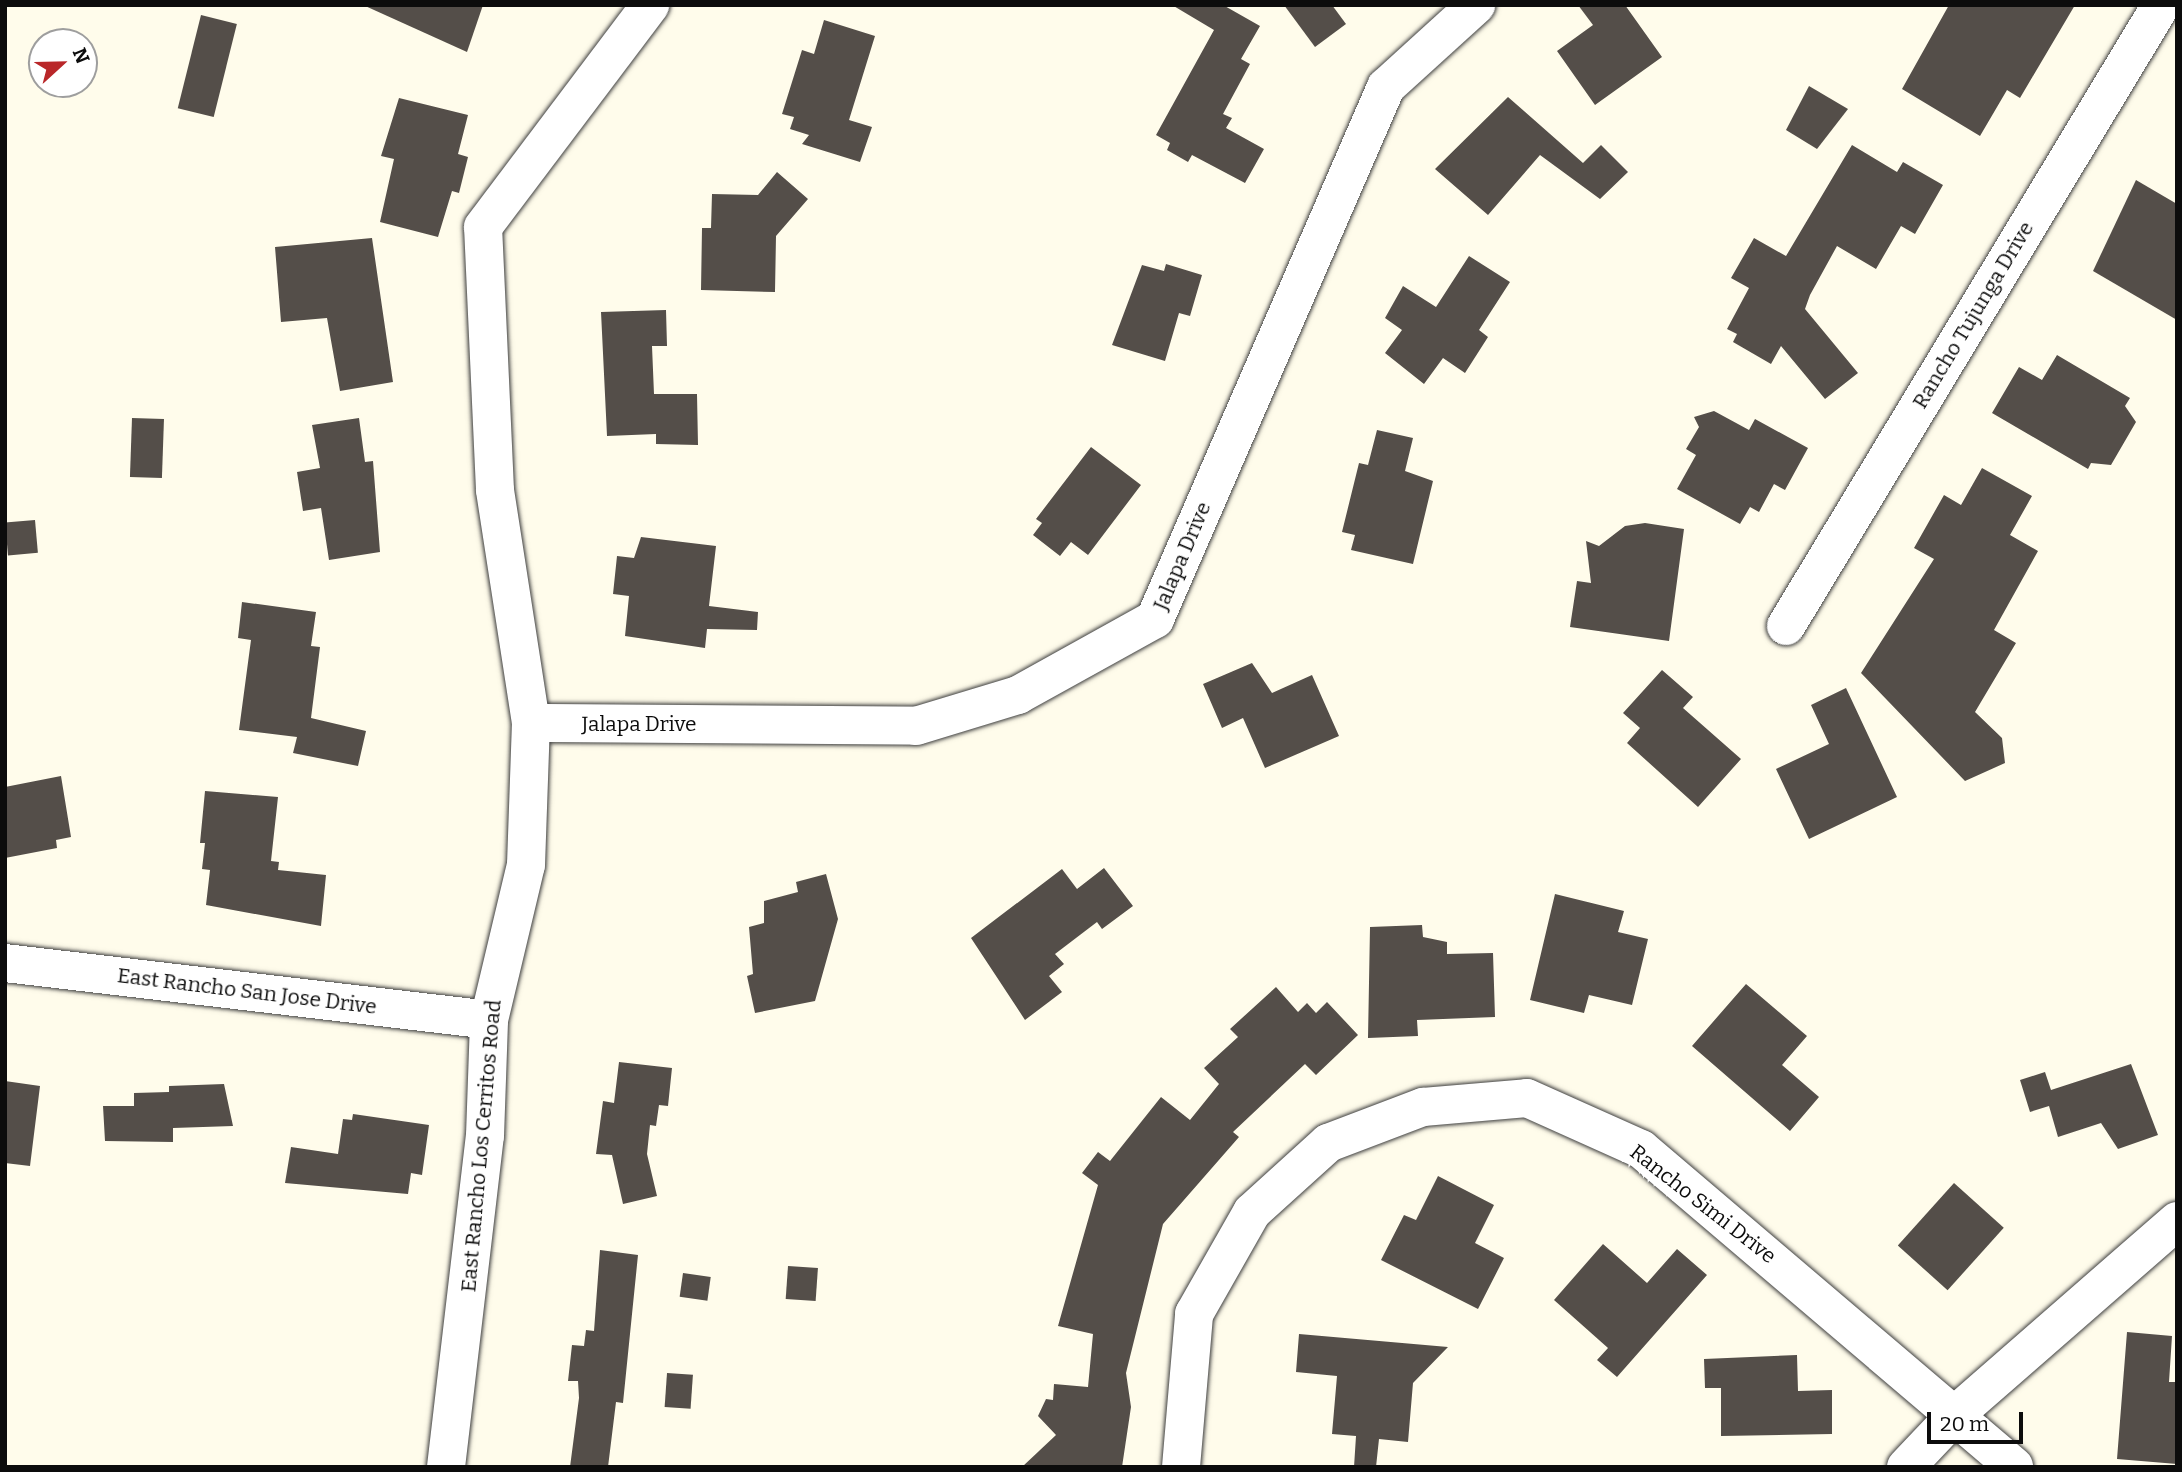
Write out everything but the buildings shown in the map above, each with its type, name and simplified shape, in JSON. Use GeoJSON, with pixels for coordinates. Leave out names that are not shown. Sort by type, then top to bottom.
{"type":"FeatureCollection","features":[{"type":"Feature","properties":{"kind":"street","name":"East Rancho Los Cerritos Road"},"geometry":{"type":"LineString","coordinates":[[446,1467],[485,1136],[488,1020],[526,865],[531,723],[495,490],[483,227],[650,5]]}},
{"type":"Feature","properties":{"kind":"street","name":"Jalapa Drive"},"geometry":{"type":"LineString","coordinates":[[531,723],[916,726],[1018,695],[1155,619],[1385,87],[1476,5]]}},
{"type":"Feature","properties":{"kind":"street","name":"Rancho Tujunga Drive"},"geometry":{"type":"LineString","coordinates":[[1786,626],[2161,5]]}},
{"type":"Feature","properties":{"kind":"street","name":"East Rancho San Jose Drive"},"geometry":{"type":"LineString","coordinates":[[5,963],[488,1020]]}},
{"type":"Feature","properties":{"kind":"street","name":"Rancho Simi Drive"},"geometry":{"type":"LineString","coordinates":[[1181,1467],[1194,1314],[1252,1212],[1328,1143],[1423,1107],[1527,1098],[1641,1149],[1957,1413],[2014,1467]]}},
{"type":"Feature","properties":{"kind":"street"},"geometry":{"type":"LineString","coordinates":[[1906,1467],[1957,1413],[2177,1221]]}}]}
